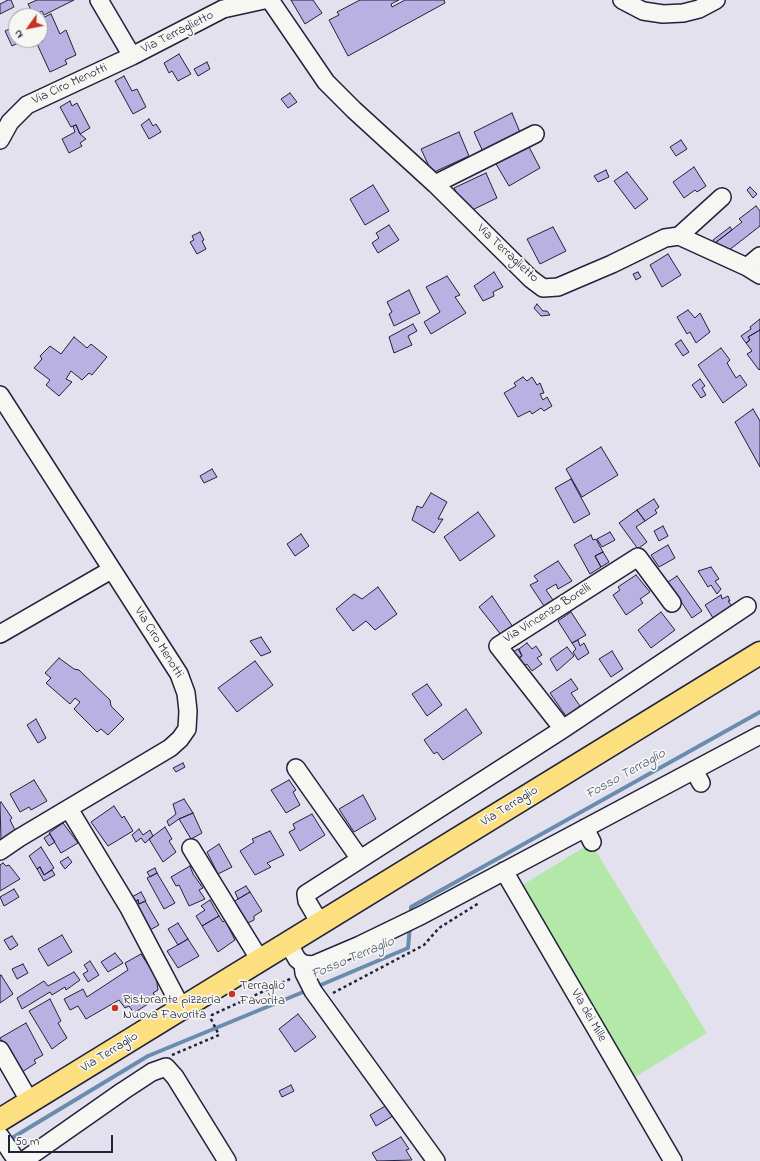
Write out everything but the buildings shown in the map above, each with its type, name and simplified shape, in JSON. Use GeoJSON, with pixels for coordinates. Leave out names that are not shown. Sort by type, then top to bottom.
{"type":"FeatureCollection","features":[{"type":"Feature","properties":{"kind":"main road","name":"Via Terraglio"},"geometry":{"type":"LineString","coordinates":[[0,1120],[760,653]]}},
{"type":"Feature","properties":{"kind":"street","name":"Via Terraglietto"},"geometry":{"type":"LineString","coordinates":[[100,0],[132,56],[222,9],[264,0]]}},
{"type":"Feature","properties":{"kind":"street","name":"Via Terraglietto"},"geometry":{"type":"LineString","coordinates":[[270,0],[326,82],[354,110],[435,184],[531,279],[544,288],[558,287],[612,264],[665,238],[679,236],[722,197]]}},
{"type":"Feature","properties":{"kind":"street"},"geometry":{"type":"LineString","coordinates":[[622,0],[643,11],[663,14],[683,13],[699,9],[716,0]]}},
{"type":"Feature","properties":{"kind":"street","name":"Via Ciro Menotti"},"geometry":{"type":"LineString","coordinates":[[0,140],[10,122],[27,104],[132,56]]}},
{"type":"Feature","properties":{"kind":"street"},"geometry":{"type":"LineString","coordinates":[[435,184],[535,134]]}},
{"type":"Feature","properties":{"kind":"street"},"geometry":{"type":"LineString","coordinates":[[679,236],[754,271],[760,256]]}},
{"type":"Feature","properties":{"kind":"street","name":"Via Ciro Menotti"},"geometry":{"type":"LineString","coordinates":[[0,395],[179,674],[186,694],[188,711],[186,729],[180,739],[170,748],[19,838],[0,851]]}},
{"type":"Feature","properties":{"kind":"street","name":"Via Vincenzo Borelli"},"geometry":{"type":"LineString","coordinates":[[563,728],[498,646],[638,557],[672,603]]}},
{"type":"Feature","properties":{"kind":"street"},"geometry":{"type":"LineString","coordinates":[[0,634],[111,570]]}},
{"type":"Feature","properties":{"kind":"street"},"geometry":{"type":"LineString","coordinates":[[320,923],[307,901],[306,894],[563,728],[747,606]]}},
{"type":"Feature","properties":{"kind":"street"},"geometry":{"type":"LineString","coordinates":[[307,976],[312,965],[400,926],[504,871],[588,835],[697,777],[760,735]]}},
{"type":"Feature","properties":{"kind":"street"},"geometry":{"type":"LineString","coordinates":[[296,768],[360,859]]}},
{"type":"Feature","properties":{"kind":"street"},"geometry":{"type":"LineString","coordinates":[[69,809],[129,908],[182,1009]]}},
{"type":"Feature","properties":{"kind":"street"},"geometry":{"type":"LineString","coordinates":[[191,848],[260,960]]}},
{"type":"Feature","properties":{"kind":"street","name":"Via dei Mille"},"geometry":{"type":"LineString","coordinates":[[504,871],[673,1161]]}},
{"type":"Feature","properties":{"kind":"street"},"geometry":{"type":"LineString","coordinates":[[288,943],[307,976],[436,1161]]}},
{"type":"Feature","properties":{"kind":"street"},"geometry":{"type":"LineString","coordinates":[[0,1050],[30,1102]]}},
{"type":"Feature","properties":{"kind":"street"},"geometry":{"type":"LineString","coordinates":[[0,1136],[17,1158],[152,1072],[166,1067],[175,1078],[227,1161]]}},
{"type":"Feature","properties":{"kind":"path"},"geometry":{"type":"LineString","coordinates":[[218,1032],[211,1019],[213,1014],[307,976]]}},
{"type":"Feature","properties":{"kind":"green space"},"geometry":{"type":"Polygon","coordinates":[[[591,843],[707,1033],[635,1077],[519,887],[591,843]]]}},
{"type":"Feature","properties":{"kind":"waterway","name":"Fosso Terraglio"},"geometry":{"type":"LineString","coordinates":[[411,916],[411,907],[760,712]]}},
{"type":"Feature","properties":{"kind":"waterway","name":"Fosso Terraglio"},"geometry":{"type":"LineString","coordinates":[[316,987],[408,948],[410,926]]}},
{"type":"Feature","properties":{"kind":"waterway","name":"Fosso Terraglio"},"geometry":{"type":"LineString","coordinates":[[7,1141],[148,1056],[308,990]]}},
{"type":"Feature","properties":{"kind":"place","name":"Terraglio Favorita"},"geometry":{"type":"Point","coordinates":[232,994]}},
{"type":"Feature","properties":{"kind":"place","name":"Ristorante pizzeria Nuova Favorita"},"geometry":{"type":"Point","coordinates":[115,1008]}}]}
